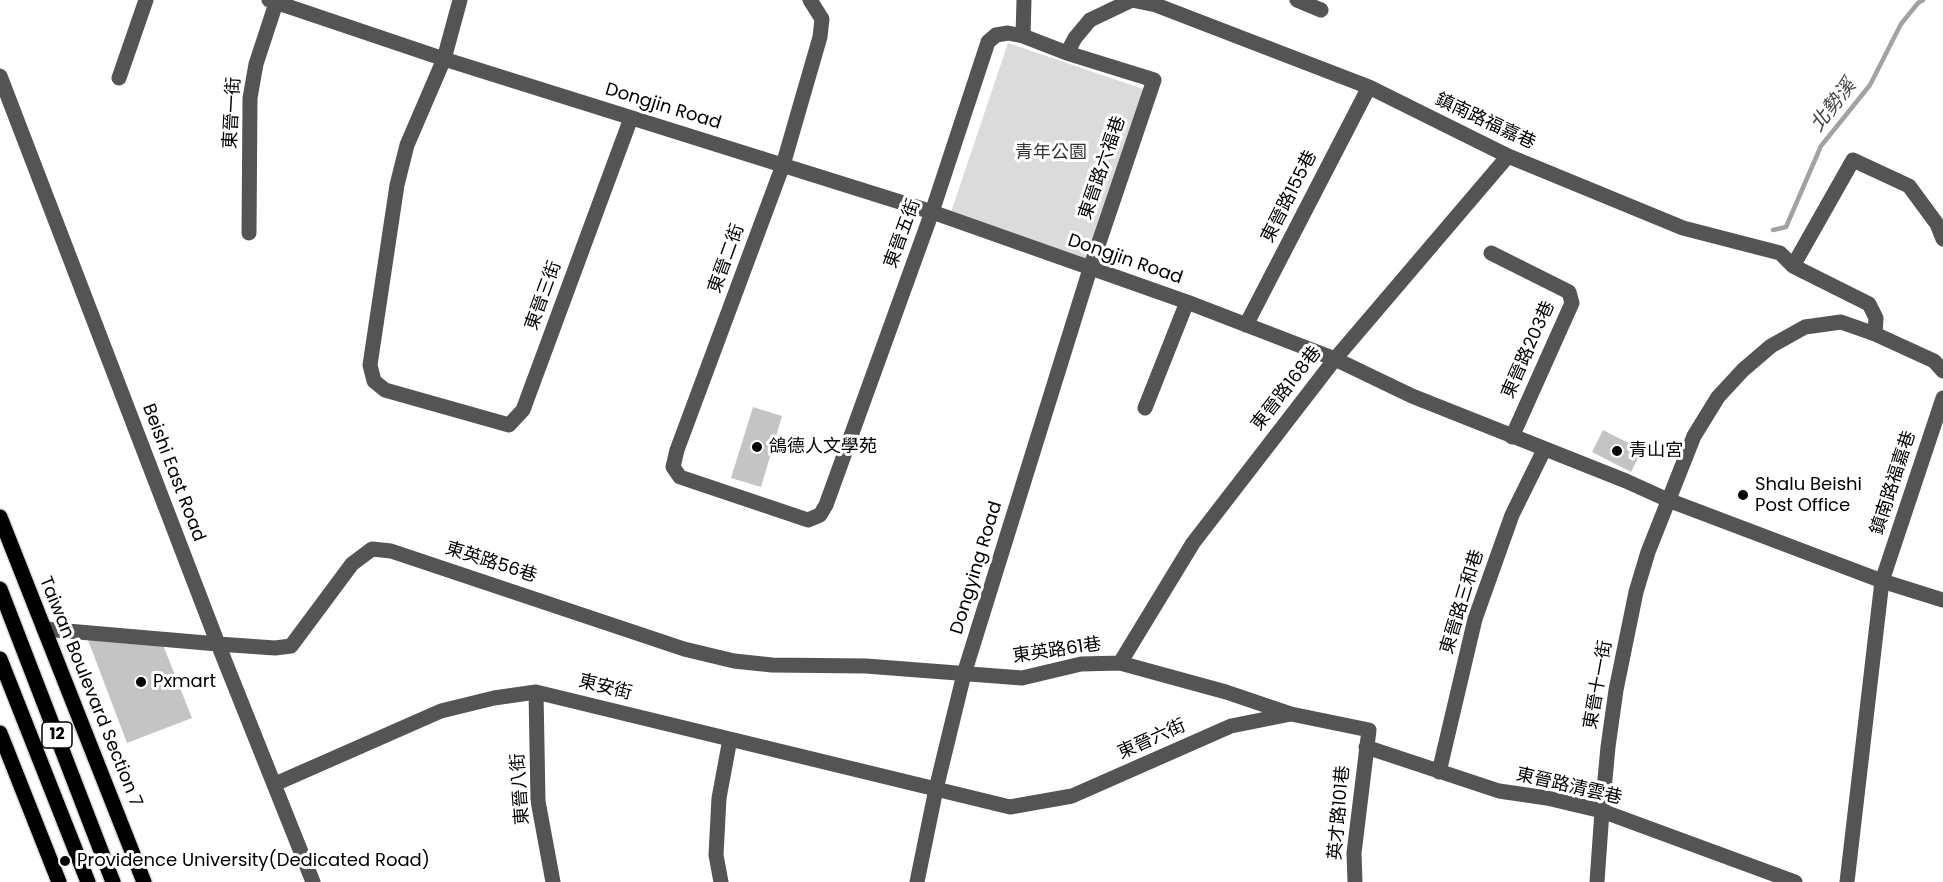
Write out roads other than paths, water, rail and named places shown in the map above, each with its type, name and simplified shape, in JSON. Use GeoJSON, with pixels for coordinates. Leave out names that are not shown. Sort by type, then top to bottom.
{"type":"FeatureCollection","features":[{"type":"Feature","properties":{"kind":"main road","name":"Taiwan Boulevard Section 7"},"geometry":{"type":"LineString","coordinates":[[0,517],[144,882]]}},
{"type":"Feature","properties":{"kind":"main road","name":"12"},"geometry":{"type":"LineString","coordinates":[[0,589],[113,882]]}},
{"type":"Feature","properties":{"kind":"main road","name":"12"},"geometry":{"type":"LineString","coordinates":[[0,659],[88,882]]}},
{"type":"Feature","properties":{"kind":"main road"},"geometry":{"type":"LineString","coordinates":[[0,733],[59,882]]}},
{"type":"Feature","properties":{"kind":"street"},"geometry":{"type":"LineString","coordinates":[[119,78],[146,0]]}},
{"type":"Feature","properties":{"kind":"street"},"geometry":{"type":"LineString","coordinates":[[444,59],[460,0]]}},
{"type":"Feature","properties":{"kind":"street","name":"東晉二街"},"geometry":{"type":"LineString","coordinates":[[732,495],[680,477],[673,467],[676,450],[783,165],[820,37],[822,20],[810,0]]}},
{"type":"Feature","properties":{"kind":"street"},"geometry":{"type":"LineString","coordinates":[[1023,36],[1024,0]]}},
{"type":"Feature","properties":{"kind":"street","name":"鎮南路福嘉巷"},"geometry":{"type":"LineString","coordinates":[[1067,53],[1075,38],[1090,20],[1132,0],[1145,1],[1369,87],[1508,156],[1683,228],[1780,253],[1793,266],[1869,304],[1876,318],[1875,334]]}},
{"type":"Feature","properties":{"kind":"street"},"geometry":{"type":"LineString","coordinates":[[1297,0],[1321,10]]}},
{"type":"Feature","properties":{"kind":"street","name":"Dongjin Road"},"geometry":{"type":"LineString","coordinates":[[274,1],[444,59],[932,212],[1187,302],[1335,360],[1412,396],[1668,500],[1882,581],[1943,600]]}},
{"type":"Feature","properties":{"kind":"street","name":"東晉一街"},"geometry":{"type":"LineString","coordinates":[[249,233],[250,98],[256,64],[274,1]]}},
{"type":"Feature","properties":{"kind":"street","name":"東晉五街"},"geometry":{"type":"LineString","coordinates":[[732,495],[808,520],[820,515],[826,505],[932,212],[988,42],[996,34],[1008,33],[1023,36],[1067,53],[1154,80]]}},
{"type":"Feature","properties":{"kind":"street","name":"東晉三街"},"geometry":{"type":"LineString","coordinates":[[444,59],[407,145],[397,185],[370,365],[374,381],[385,390],[509,425],[523,410],[631,118]]}},
{"type":"Feature","properties":{"kind":"street","name":"Beishi East Road"},"geometry":{"type":"LineString","coordinates":[[0,76],[218,644],[313,882]]}},
{"type":"Feature","properties":{"kind":"street","name":"東晉路六福巷"},"geometry":{"type":"LineString","coordinates":[[1090,269],[1154,80]]}},
{"type":"Feature","properties":{"kind":"street","name":"東晉路155巷"},"geometry":{"type":"LineString","coordinates":[[1246,325],[1369,87]]}},
{"type":"Feature","properties":{"kind":"street","name":"東晉路168巷"},"geometry":{"type":"LineString","coordinates":[[1120,663],[1193,543],[1335,360],[1508,156]]}},
{"type":"Feature","properties":{"kind":"street"},"geometry":{"type":"LineString","coordinates":[[1793,266],[1853,160],[1909,186],[1937,224],[1943,240]]}},
{"type":"Feature","properties":{"kind":"street","name":"東晉路203巷"},"geometry":{"type":"LineString","coordinates":[[1491,253],[1569,292],[1572,303],[1512,437]]}},
{"type":"Feature","properties":{"kind":"street","name":"Dongying Road"},"geometry":{"type":"LineString","coordinates":[[917,882],[936,789],[964,674],[1090,269]]}},
{"type":"Feature","properties":{"kind":"street"},"geometry":{"type":"LineString","coordinates":[[1145,408],[1187,302]]}},
{"type":"Feature","properties":{"kind":"street"},"geometry":{"type":"LineString","coordinates":[[1668,500],[1694,436],[1718,397],[1743,370],[1772,346],[1805,327],[1841,322],[1875,334],[1934,361],[1943,371]]}},
{"type":"Feature","properties":{"kind":"street","name":"鎮南路福嘉巷"},"geometry":{"type":"LineString","coordinates":[[1882,581],[1943,398]]}},
{"type":"Feature","properties":{"kind":"street","name":"東晉路三和巷"},"geometry":{"type":"LineString","coordinates":[[1439,772],[1475,619],[1512,515],[1544,450]]}},
{"type":"Feature","properties":{"kind":"street","name":"東晉十一街"},"geometry":{"type":"LineString","coordinates":[[1598,882],[1602,811],[1616,690],[1636,592],[1648,552],[1668,500]]}},
{"type":"Feature","properties":{"kind":"street","name":"東英路56巷"},"geometry":{"type":"LineString","coordinates":[[44,629],[275,648],[291,646],[352,564],[372,549],[391,551],[684,649],[734,662],[772,665],[866,666],[964,674]]}},
{"type":"Feature","properties":{"kind":"street"},"geometry":{"type":"LineString","coordinates":[[1847,882],[1882,581]]}},
{"type":"Feature","properties":{"kind":"street"},"geometry":{"type":"LineString","coordinates":[[1120,663],[1226,692],[1291,714]]}},
{"type":"Feature","properties":{"kind":"street","name":"東英路61巷"},"geometry":{"type":"LineString","coordinates":[[964,674],[1022,678],[1081,664],[1120,663]]}},
{"type":"Feature","properties":{"kind":"street","name":"東安街"},"geometry":{"type":"LineString","coordinates":[[275,784],[441,711],[494,698],[536,692],[936,789]]}},
{"type":"Feature","properties":{"kind":"street","name":"東晉八街"},"geometry":{"type":"LineString","coordinates":[[536,692],[538,801],[553,882]]}},
{"type":"Feature","properties":{"kind":"street","name":"東晉六街"},"geometry":{"type":"LineString","coordinates":[[936,789],[1010,807],[1072,796],[1231,726],[1291,714],[1369,730],[1366,747]]}},
{"type":"Feature","properties":{"kind":"street"},"geometry":{"type":"LineString","coordinates":[[721,882],[716,855],[719,798],[730,739]]}},
{"type":"Feature","properties":{"kind":"street","name":"東晉路清雲巷"},"geometry":{"type":"LineString","coordinates":[[1366,747],[1499,791],[1547,798],[1602,811],[1795,882]]}},
{"type":"Feature","properties":{"kind":"street","name":"英才路101巷"},"geometry":{"type":"LineString","coordinates":[[1355,882],[1354,853],[1366,747]]}},
{"type":"Feature","properties":{"kind":"waterway","name":"北勢溪"},"geometry":{"type":"LineString","coordinates":[[1773,230],[1786,227],[1821,146],[1870,85],[1901,24],[1923,0]]}},
{"type":"Feature","properties":{"kind":"place","name":"鴿德人文學苑"},"geometry":{"type":"Point","coordinates":[757,447]}},
{"type":"Feature","properties":{"kind":"place","name":"青山宮"},"geometry":{"type":"Point","coordinates":[1617,451]}},
{"type":"Feature","properties":{"kind":"place","name":"Shalu Beishi Post Office"},"geometry":{"type":"Point","coordinates":[1743,495]}},
{"type":"Feature","properties":{"kind":"place","name":"Pxmart"},"geometry":{"type":"Point","coordinates":[141,682]}},
{"type":"Feature","properties":{"kind":"place","name":"Providence University(Dedicated Road)"},"geometry":{"type":"Point","coordinates":[65,861]}},
{"type":"Feature","properties":{"kind":"park label","name":"青年公園"},"geometry":{"type":"Point","coordinates":[1051,153]}}]}
